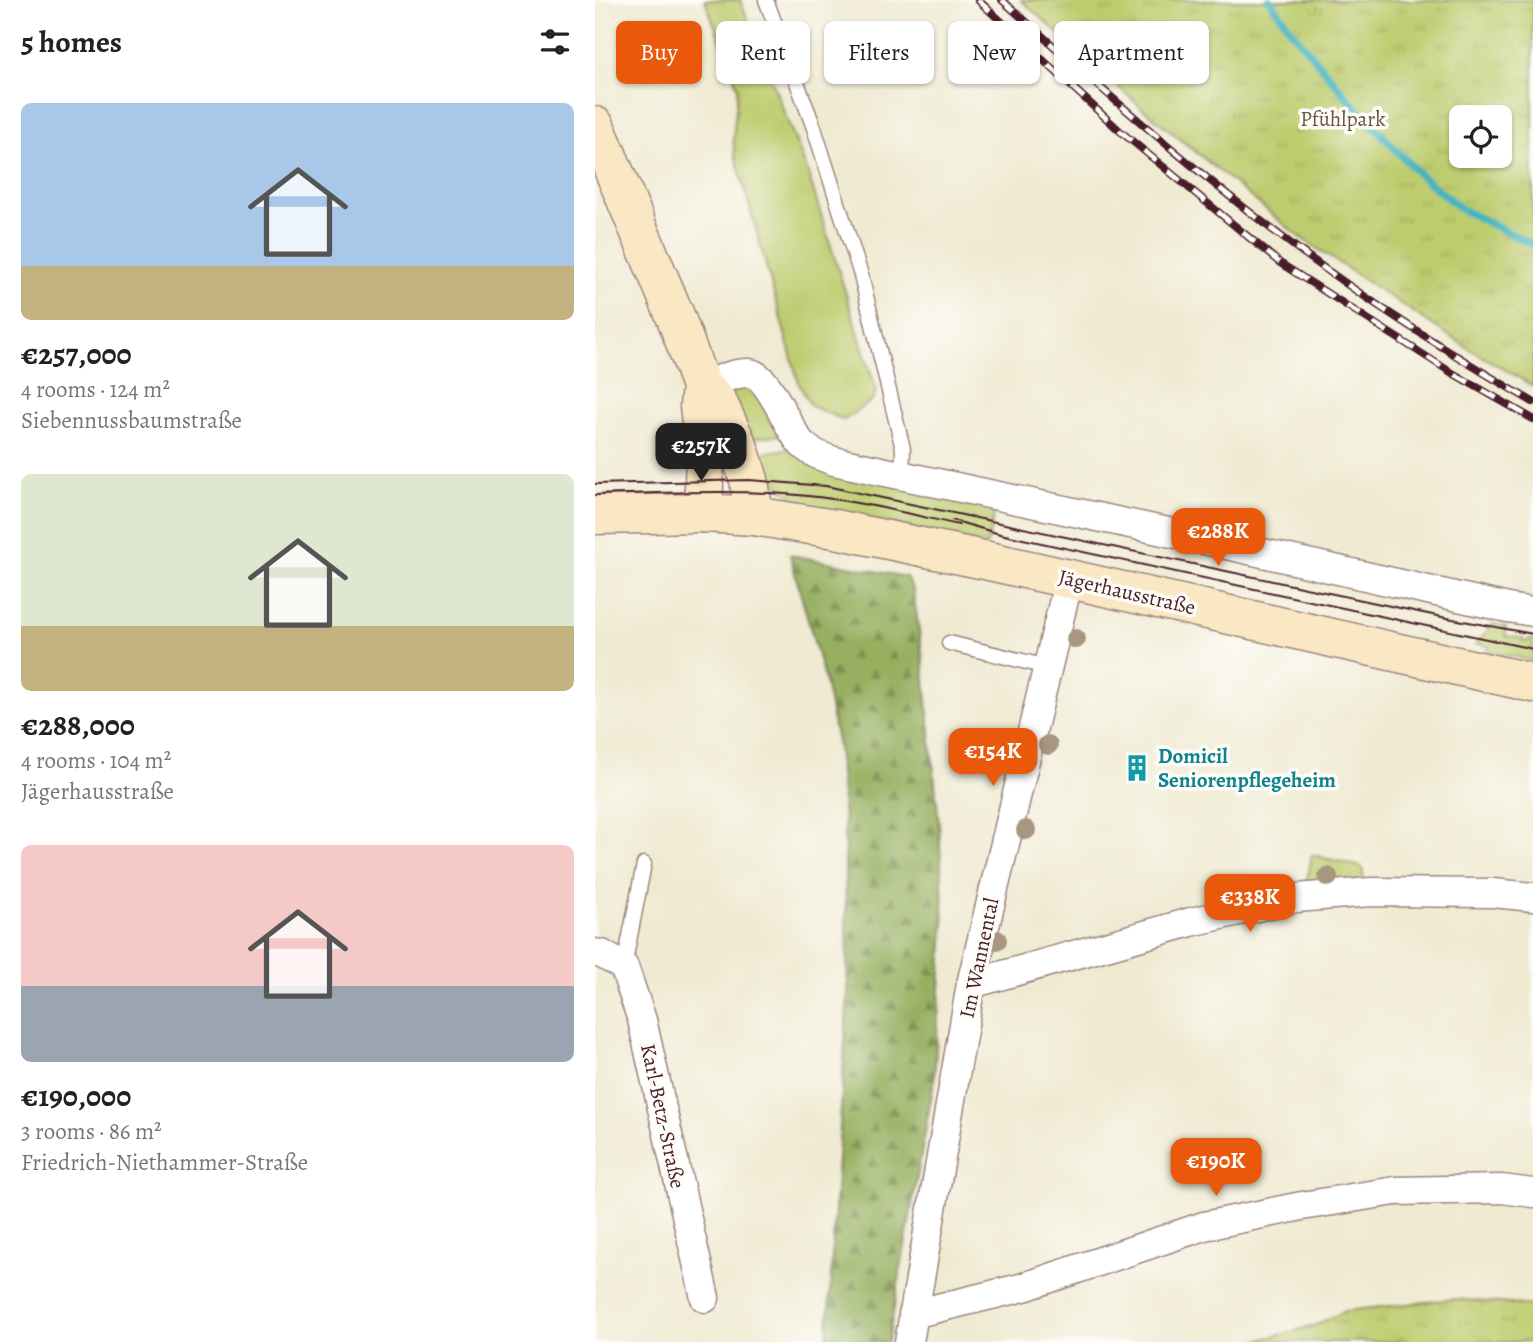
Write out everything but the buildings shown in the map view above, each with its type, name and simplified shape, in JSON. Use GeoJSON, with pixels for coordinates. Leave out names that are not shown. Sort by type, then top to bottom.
{"type":"FeatureCollection","features":[{"type":"Feature","properties":{"kind":"street"},"geometry":{"type":"LineString","coordinates":[[595,126],[676,318],[701,386],[718,403],[739,448],[749,480],[725,514]]}},
{"type":"Feature","properties":{"kind":"street"},"geometry":{"type":"LineString","coordinates":[[701,386],[745,373],[757,376],[766,386],[790,429],[805,447],[834,461],[1533,612]]}},
{"type":"Feature","properties":{"kind":"street"},"geometry":{"type":"LineString","coordinates":[[701,386],[699,407],[705,454],[725,514]]}},
{"type":"Feature","properties":{"kind":"street","name":"Jägerhausstraße"},"geometry":{"type":"LineString","coordinates":[[595,515],[725,514],[835,529],[1533,683]]}},
{"type":"Feature","properties":{"kind":"street","name":"Im Wannental"},"geometry":{"type":"LineString","coordinates":[[909,1342],[971,984],[1069,579]]}},
{"type":"Feature","properties":{"kind":"street"},"geometry":{"type":"LineString","coordinates":[[971,984],[1191,922],[1296,898],[1371,892],[1493,893],[1533,897]]}},
{"type":"Feature","properties":{"kind":"street"},"geometry":{"type":"LineString","coordinates":[[595,953],[602,954],[624,967]]}},
{"type":"Feature","properties":{"kind":"street","name":"Karl-Betz-Straße"},"geometry":{"type":"LineString","coordinates":[[624,967],[642,1020],[705,1298]]}},
{"type":"Feature","properties":{"kind":"street"},"geometry":{"type":"LineString","coordinates":[[913,1314],[1024,1287],[1204,1226],[1302,1206],[1395,1191],[1502,1189],[1533,1193]]}},
{"type":"Feature","properties":{"kind":"lane"},"geometry":{"type":"LineString","coordinates":[[766,0],[813,125],[861,275],[903,449],[902,476]]}},
{"type":"Feature","properties":{"kind":"lane"},"geometry":{"type":"LineString","coordinates":[[949,643],[1047,667]]}},
{"type":"Feature","properties":{"kind":"lane"},"geometry":{"type":"LineString","coordinates":[[624,967],[644,864]]}},
{"type":"Feature","properties":{"kind":"green space"},"geometry":{"type":"Polygon","coordinates":[[[705,0],[740,0],[748,21],[716,21],[716,29],[705,0]]]}},
{"type":"Feature","properties":{"kind":"green space","name":"Pfühlpark"},"geometry":{"type":"Polygon","coordinates":[[[1021,0],[1533,0],[1533,386],[1466,347],[1301,238],[1115,84],[1209,84],[1209,21],[1054,21],[1054,29],[1021,0]]]}},
{"type":"Feature","properties":{"kind":"green space"},"geometry":{"type":"Polygon","coordinates":[[[736,84],[773,84],[807,170],[876,390],[873,400],[844,420],[811,406],[799,384],[735,154],[733,139],[736,84]]]}},
{"type":"Feature","properties":{"kind":"green space"},"geometry":{"type":"Polygon","coordinates":[[[744,386],[755,389],[782,435],[744,439],[731,395],[734,390],[744,386]]]}},
{"type":"Feature","properties":{"kind":"green space"},"geometry":{"type":"Polygon","coordinates":[[[792,448],[996,506],[987,545],[811,507],[778,485],[752,455],[792,448]]]}},
{"type":"Feature","properties":{"kind":"green space"},"geometry":{"type":"Polygon","coordinates":[[[790,555],[906,577],[913,590],[923,660],[939,824],[944,925],[934,1081],[888,1342],[827,1342],[848,992],[844,822],[838,747],[825,681],[790,555]]]}},
{"type":"Feature","properties":{"kind":"green space"},"geometry":{"type":"Polygon","coordinates":[[[1493,624],[1506,626],[1506,636],[1523,638],[1522,641],[1528,642],[1533,639],[1533,661],[1488,651],[1489,646],[1476,644],[1493,624]]]}},
{"type":"Feature","properties":{"kind":"green space"},"geometry":{"type":"Polygon","coordinates":[[[1312,855],[1362,867],[1365,885],[1304,894],[1312,855]]]}},
{"type":"Feature","properties":{"kind":"green space"},"geometry":{"type":"Polygon","coordinates":[[[1453,1299],[1533,1306],[1533,1342],[1252,1342],[1314,1326],[1345,1311],[1453,1299]]]}},
{"type":"Feature","properties":{"kind":"waterway"},"geometry":{"type":"LineString","coordinates":[[1270,0],[1291,30],[1350,101],[1420,175],[1461,209],[1533,245]]}},
{"type":"Feature","properties":{"kind":"tram line"},"geometry":{"type":"LineString","coordinates":[[595,484],[749,480],[826,486],[1533,634]]}},
{"type":"Feature","properties":{"kind":"tram line"},"geometry":{"type":"LineString","coordinates":[[595,495],[728,492],[808,496],[865,504],[959,525]]}},
{"type":"Feature","properties":{"kind":"tram line"},"geometry":{"type":"LineString","coordinates":[[952,520],[1000,534],[1533,649]]}},
{"type":"Feature","properties":{"kind":"railway"},"geometry":{"type":"LineString","coordinates":[[978,0],[1120,131],[1280,263],[1449,371],[1533,419]]}},
{"type":"Feature","properties":{"kind":"railway"},"geometry":{"type":"LineString","coordinates":[[1002,0],[1182,157],[1294,246],[1411,327],[1533,402]]}},
{"type":"Feature","properties":{"kind":"place","name":"Domicil Seniorenpflegeheim"},"geometry":{"type":"Point","coordinates":[1137,768]}}]}
